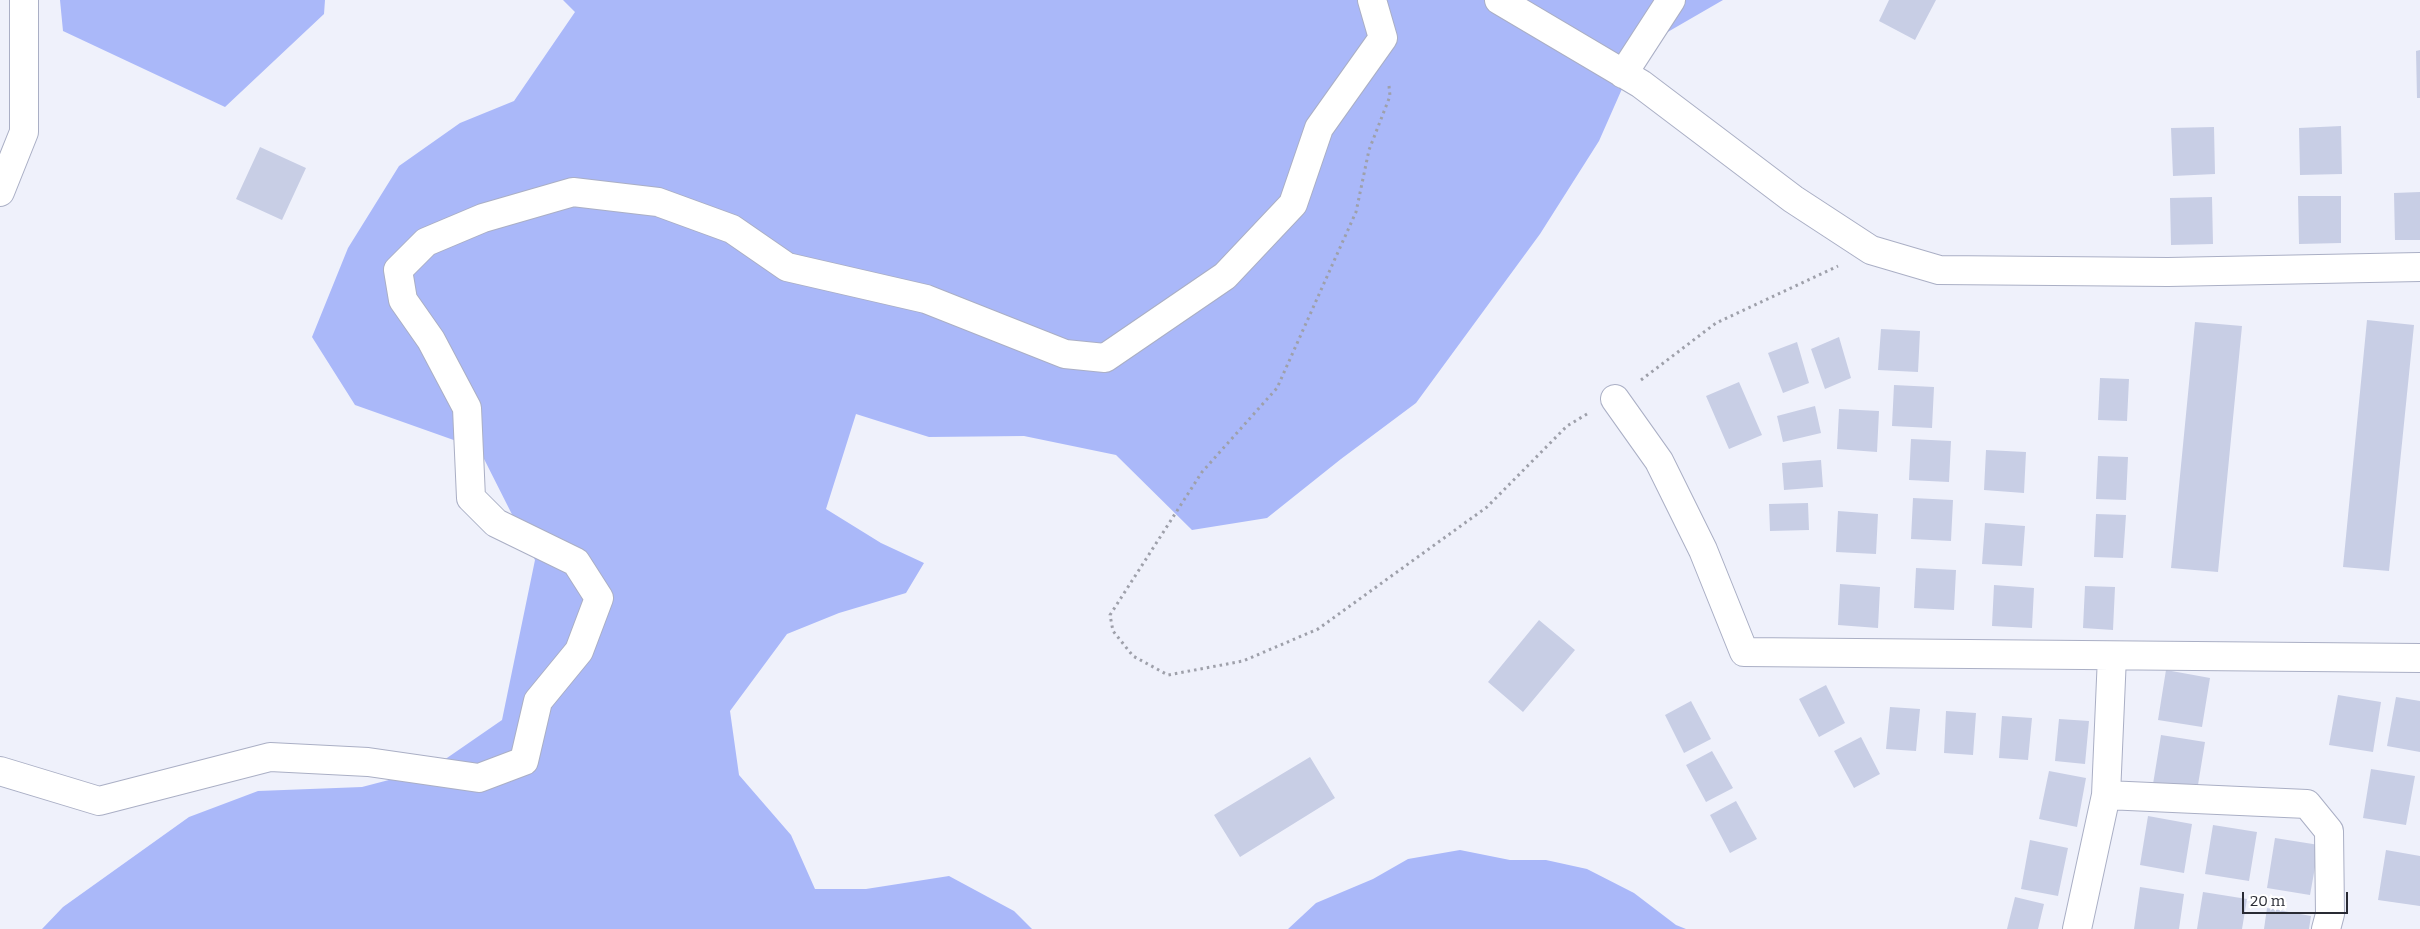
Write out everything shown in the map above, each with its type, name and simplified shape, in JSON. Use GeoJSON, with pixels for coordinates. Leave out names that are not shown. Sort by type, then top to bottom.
{"type":"FeatureCollection","features":[{"type":"Feature","properties":{"kind":"street"},"geometry":{"type":"LineString","coordinates":[[0,192],[24,132],[24,0]]}},
{"type":"Feature","properties":{"kind":"street"},"geometry":{"type":"LineString","coordinates":[[0,771],[99,801],[270,757],[368,762],[479,778],[524,761],[538,701],[578,651],[599,598],[576,562],[496,524],[471,498],[467,408],[431,340],[403,300],[398,270],[426,242],[483,218],[573,192],[658,202],[732,230],[787,267],[926,299],[1065,354],[1105,358],[1225,276],[1293,204],[1319,128],[1383,38],[1372,0]]}},
{"type":"Feature","properties":{"kind":"street"},"geometry":{"type":"LineString","coordinates":[[1499,0],[1641,84],[1792,199],[1871,250],[1939,270],[2168,272],[2420,267]]}},
{"type":"Feature","properties":{"kind":"street"},"geometry":{"type":"LineString","coordinates":[[1623,74],[1671,0]]}},
{"type":"Feature","properties":{"kind":"street"},"geometry":{"type":"LineString","coordinates":[[1615,399],[1659,461],[1703,550],[1744,652],[2420,658]]}},
{"type":"Feature","properties":{"kind":"street"},"geometry":{"type":"LineString","coordinates":[[2077,929],[2106,795],[2112,656]]}},
{"type":"Feature","properties":{"kind":"street"},"geometry":{"type":"LineString","coordinates":[[2106,795],[2307,804],[2329,831],[2330,914],[2326,929]]}},
{"type":"Feature","properties":{"kind":"path"},"geometry":{"type":"LineString","coordinates":[[1383,38],[1390,96],[1369,150],[1356,212],[1277,388],[1202,472],[1110,615],[1113,631],[1133,656],[1168,675],[1243,661],[1318,629],[1487,507],[1567,426],[1615,399],[1671,360],[1716,323],[1871,250]]}},
{"type":"Feature","properties":{"kind":"shaded area"},"geometry":{"type":"Polygon","coordinates":[[[60,0],[325,0],[324,14],[225,107],[63,31],[60,0]]]}},
{"type":"Feature","properties":{"kind":"shaded area"},"geometry":{"type":"Polygon","coordinates":[[[563,0],[1723,0],[1640,48],[1599,141],[1540,234],[1416,403],[1267,518],[1192,530],[1116,455],[1024,436],[929,437],[856,414],[826,509],[881,543],[924,563],[906,593],[839,613],[787,634],[730,711],[739,775],[791,835],[815,889],[866,889],[949,876],[1014,911],[1032,929],[42,929],[63,907],[189,817],[258,791],[362,787],[431,769],[502,720],[535,560],[479,449],[355,405],[312,337],[348,248],[399,166],[460,123],[514,101],[575,12],[563,0]]]}},
{"type":"Feature","properties":{"kind":"shaded area"},"geometry":{"type":"Polygon","coordinates":[[[1460,850],[1510,860],[1546,860],[1587,869],[1634,893],[1676,925],[1686,929],[1288,929],[1316,903],[1373,879],[1408,859],[1460,850]]]}},
{"type":"Feature","properties":{"kind":"building"},"geometry":{"type":"Polygon","coordinates":[[[1889,0],[1936,0],[1915,40],[1879,21],[1889,0]]]}},
{"type":"Feature","properties":{"kind":"building"},"geometry":{"type":"Polygon","coordinates":[[[2420,50],[2420,98],[2417,98],[2416,51],[2420,50]]]}},
{"type":"Feature","properties":{"kind":"building"},"geometry":{"type":"Polygon","coordinates":[[[2341,126],[2342,174],[2300,175],[2299,128],[2341,126]]]}},
{"type":"Feature","properties":{"kind":"building"},"geometry":{"type":"Polygon","coordinates":[[[2214,127],[2215,174],[2173,176],[2171,128],[2214,127]]]}},
{"type":"Feature","properties":{"kind":"building"},"geometry":{"type":"Polygon","coordinates":[[[260,147],[306,168],[282,220],[236,199],[260,147]]]}},
{"type":"Feature","properties":{"kind":"building"},"geometry":{"type":"Polygon","coordinates":[[[2420,192],[2420,240],[2395,240],[2394,193],[2420,192]]]}},
{"type":"Feature","properties":{"kind":"building"},"geometry":{"type":"Polygon","coordinates":[[[2298,196],[2341,196],[2341,243],[2299,244],[2298,196]]]}},
{"type":"Feature","properties":{"kind":"building"},"geometry":{"type":"Polygon","coordinates":[[[2212,197],[2213,244],[2171,245],[2170,198],[2212,197]]]}},
{"type":"Feature","properties":{"kind":"building"},"geometry":{"type":"Polygon","coordinates":[[[2367,320],[2414,325],[2389,571],[2343,567],[2367,320]]]}},
{"type":"Feature","properties":{"kind":"building"},"geometry":{"type":"Polygon","coordinates":[[[2195,322],[2242,326],[2218,572],[2171,568],[2195,322]]]}},
{"type":"Feature","properties":{"kind":"building"},"geometry":{"type":"Polygon","coordinates":[[[1881,329],[1920,331],[1918,372],[1878,370],[1881,329]]]}},
{"type":"Feature","properties":{"kind":"building"},"geometry":{"type":"Polygon","coordinates":[[[1839,337],[1851,378],[1825,389],[1811,349],[1839,337]]]}},
{"type":"Feature","properties":{"kind":"building"},"geometry":{"type":"Polygon","coordinates":[[[1797,342],[1809,383],[1783,393],[1768,353],[1797,342]]]}},
{"type":"Feature","properties":{"kind":"building"},"geometry":{"type":"Polygon","coordinates":[[[2100,378],[2129,379],[2127,421],[2098,420],[2100,378]]]}},
{"type":"Feature","properties":{"kind":"building"},"geometry":{"type":"Polygon","coordinates":[[[1739,382],[1762,435],[1729,449],[1706,396],[1739,382]]]}},
{"type":"Feature","properties":{"kind":"building"},"geometry":{"type":"Polygon","coordinates":[[[1894,385],[1934,387],[1932,428],[1892,426],[1894,385]]]}},
{"type":"Feature","properties":{"kind":"building"},"geometry":{"type":"Polygon","coordinates":[[[1815,406],[1821,433],[1783,442],[1777,416],[1815,406]]]}},
{"type":"Feature","properties":{"kind":"building"},"geometry":{"type":"Polygon","coordinates":[[[1839,409],[1879,411],[1877,452],[1837,449],[1839,409]]]}},
{"type":"Feature","properties":{"kind":"building"},"geometry":{"type":"Polygon","coordinates":[[[1911,439],[1951,441],[1949,482],[1909,480],[1911,439]]]}},
{"type":"Feature","properties":{"kind":"building"},"geometry":{"type":"Polygon","coordinates":[[[1986,450],[2026,452],[2024,493],[1984,490],[1986,450]]]}},
{"type":"Feature","properties":{"kind":"building"},"geometry":{"type":"Polygon","coordinates":[[[2098,456],[2128,457],[2126,500],[2096,499],[2098,456]]]}},
{"type":"Feature","properties":{"kind":"building"},"geometry":{"type":"Polygon","coordinates":[[[1821,460],[1823,487],[1784,490],[1782,463],[1821,460]]]}},
{"type":"Feature","properties":{"kind":"building"},"geometry":{"type":"Polygon","coordinates":[[[1913,498],[1953,500],[1951,541],[1911,539],[1913,498]]]}},
{"type":"Feature","properties":{"kind":"building"},"geometry":{"type":"Polygon","coordinates":[[[1808,503],[1809,530],[1770,531],[1769,504],[1808,503]]]}},
{"type":"Feature","properties":{"kind":"building"},"geometry":{"type":"Polygon","coordinates":[[[1838,511],[1878,514],[1876,554],[1836,552],[1838,511]]]}},
{"type":"Feature","properties":{"kind":"building"},"geometry":{"type":"Polygon","coordinates":[[[2096,514],[2126,515],[2123,558],[2094,557],[2096,514]]]}},
{"type":"Feature","properties":{"kind":"building"},"geometry":{"type":"Polygon","coordinates":[[[1985,523],[2025,526],[2022,566],[1982,564],[1985,523]]]}},
{"type":"Feature","properties":{"kind":"building"},"geometry":{"type":"Polygon","coordinates":[[[1916,568],[1956,570],[1954,610],[1914,608],[1916,568]]]}},
{"type":"Feature","properties":{"kind":"building"},"geometry":{"type":"Polygon","coordinates":[[[1840,584],[1880,587],[1878,628],[1838,625],[1840,584]]]}},
{"type":"Feature","properties":{"kind":"building"},"geometry":{"type":"Polygon","coordinates":[[[1994,585],[2034,588],[2032,628],[1992,626],[1994,585]]]}},
{"type":"Feature","properties":{"kind":"building"},"geometry":{"type":"Polygon","coordinates":[[[2085,586],[2115,587],[2113,630],[2083,628],[2085,586]]]}},
{"type":"Feature","properties":{"kind":"building"},"geometry":{"type":"Polygon","coordinates":[[[1539,620],[1575,650],[1523,712],[1488,682],[1539,620]]]}},
{"type":"Feature","properties":{"kind":"building"},"geometry":{"type":"Polygon","coordinates":[[[2166,670],[2210,678],[2202,727],[2158,720],[2166,670]]]}},
{"type":"Feature","properties":{"kind":"building"},"geometry":{"type":"Polygon","coordinates":[[[1826,685],[1845,723],[1819,737],[1799,699],[1826,685]]]}},
{"type":"Feature","properties":{"kind":"building"},"geometry":{"type":"Polygon","coordinates":[[[2338,695],[2381,702],[2373,752],[2329,745],[2338,695]]]}},
{"type":"Feature","properties":{"kind":"building"},"geometry":{"type":"Polygon","coordinates":[[[2396,697],[2420,701],[2420,752],[2387,746],[2396,697]]]}},
{"type":"Feature","properties":{"kind":"building"},"geometry":{"type":"Polygon","coordinates":[[[1691,701],[1711,739],[1684,753],[1665,715],[1691,701]]]}},
{"type":"Feature","properties":{"kind":"building"},"geometry":{"type":"Polygon","coordinates":[[[1890,707],[1920,709],[1916,751],[1886,749],[1890,707]]]}},
{"type":"Feature","properties":{"kind":"building"},"geometry":{"type":"Polygon","coordinates":[[[1946,711],[1976,713],[1973,755],[1944,753],[1946,711]]]}},
{"type":"Feature","properties":{"kind":"building"},"geometry":{"type":"Polygon","coordinates":[[[2002,716],[2032,718],[2028,760],[1999,758],[2002,716]]]}},
{"type":"Feature","properties":{"kind":"building"},"geometry":{"type":"Polygon","coordinates":[[[2059,719],[2089,721],[2085,764],[2055,761],[2059,719]]]}},
{"type":"Feature","properties":{"kind":"building"},"geometry":{"type":"Polygon","coordinates":[[[2161,735],[2205,742],[2197,791],[2153,784],[2161,735]]]}},
{"type":"Feature","properties":{"kind":"building"},"geometry":{"type":"Polygon","coordinates":[[[1861,737],[1880,774],[1854,788],[1834,751],[1861,737]]]}},
{"type":"Feature","properties":{"kind":"building"},"geometry":{"type":"Polygon","coordinates":[[[1712,751],[1733,788],[1706,802],[1686,765],[1712,751]]]}},
{"type":"Feature","properties":{"kind":"building"},"geometry":{"type":"Polygon","coordinates":[[[1310,757],[1335,798],[1240,857],[1214,815],[1310,757]]]}},
{"type":"Feature","properties":{"kind":"building"},"geometry":{"type":"Polygon","coordinates":[[[2371,769],[2415,776],[2406,825],[2363,818],[2371,769]]]}},
{"type":"Feature","properties":{"kind":"building"},"geometry":{"type":"Polygon","coordinates":[[[2049,771],[2086,778],[2077,827],[2039,819],[2049,771]]]}},
{"type":"Feature","properties":{"kind":"building"},"geometry":{"type":"Polygon","coordinates":[[[1736,801],[1757,839],[1730,853],[1710,815],[1736,801]]]}},
{"type":"Feature","properties":{"kind":"building"},"geometry":{"type":"Polygon","coordinates":[[[2148,816],[2192,824],[2184,873],[2140,865],[2148,816]]]}},
{"type":"Feature","properties":{"kind":"building"},"geometry":{"type":"Polygon","coordinates":[[[2213,825],[2257,832],[2249,881],[2205,874],[2213,825]]]}},
{"type":"Feature","properties":{"kind":"building"},"geometry":{"type":"Polygon","coordinates":[[[2275,838],[2319,845],[2310,895],[2267,888],[2275,838]]]}},
{"type":"Feature","properties":{"kind":"building"},"geometry":{"type":"Polygon","coordinates":[[[2030,840],[2068,848],[2058,896],[2021,889],[2030,840]]]}},
{"type":"Feature","properties":{"kind":"building"},"geometry":{"type":"Polygon","coordinates":[[[2386,850],[2420,856],[2420,906],[2378,900],[2386,850]]]}},
{"type":"Feature","properties":{"kind":"building"},"geometry":{"type":"Polygon","coordinates":[[[2140,887],[2184,894],[2179,929],[2134,929],[2140,887]]]}},
{"type":"Feature","properties":{"kind":"building"},"geometry":{"type":"Polygon","coordinates":[[[2203,892],[2247,899],[2242,929],[2197,929],[2203,892]]]}},
{"type":"Feature","properties":{"kind":"building"},"geometry":{"type":"Polygon","coordinates":[[[2015,897],[2044,904],[2038,929],[2007,929],[2015,897]]]}},
{"type":"Feature","properties":{"kind":"building"},"geometry":{"type":"Polygon","coordinates":[[[2267,908],[2311,916],[2309,929],[2264,929],[2267,908]]]}}]}
